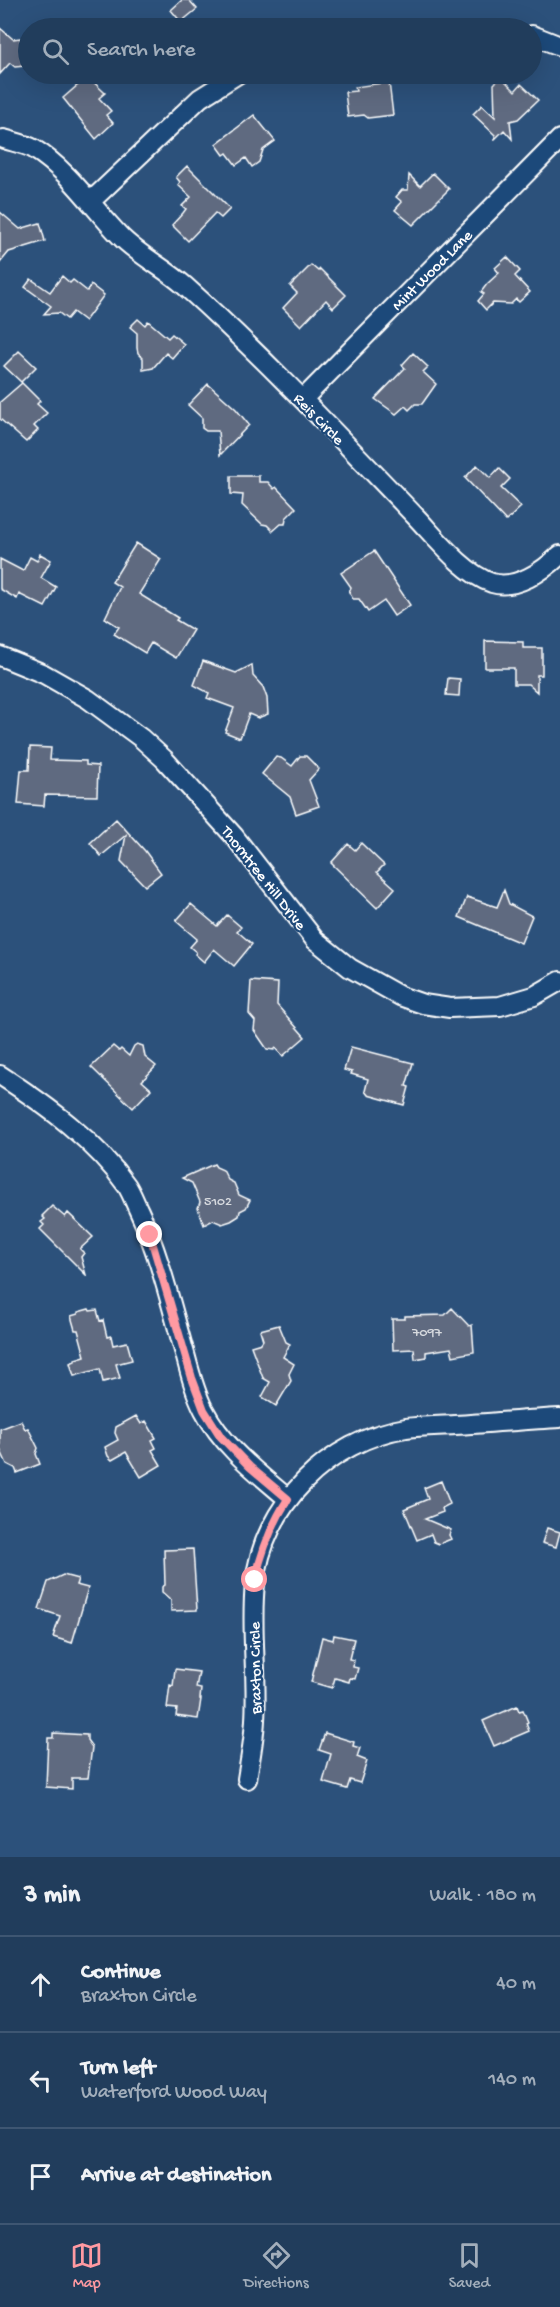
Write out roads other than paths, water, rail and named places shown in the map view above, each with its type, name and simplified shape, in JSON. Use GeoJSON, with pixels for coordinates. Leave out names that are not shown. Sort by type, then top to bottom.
{"type":"FeatureCollection","features":[{"type":"Feature","properties":{"kind":"street"},"geometry":{"type":"LineString","coordinates":[[542,39],[560,46]]}},
{"type":"Feature","properties":{"kind":"street"},"geometry":{"type":"LineString","coordinates":[[90,202],[200,98],[222,84]]}},
{"type":"Feature","properties":{"kind":"street","name":"Reis Circle"},"geometry":{"type":"LineString","coordinates":[[4,139],[33,148],[56,166],[124,240],[183,285],[303,399],[445,547],[476,576],[493,584],[512,584],[522,581],[560,555]]}},
{"type":"Feature","properties":{"kind":"street","name":"Mint Wood Lane"},"geometry":{"type":"LineString","coordinates":[[303,399],[560,140]]}},
{"type":"Feature","properties":{"kind":"street","name":"Thorntree Hill Drive"},"geometry":{"type":"LineString","coordinates":[[0,656],[44,674],[88,699],[141,738],[164,759],[234,836],[315,940],[350,968],[400,996],[423,1004],[450,1008],[500,1006],[534,996],[560,981]]}},
{"type":"Feature","properties":{"kind":"street"},"geometry":{"type":"LineString","coordinates":[[0,1076],[29,1094],[80,1134],[128,1188],[154,1246],[192,1378],[204,1410],[221,1437],[250,1467],[288,1499]]}},
{"type":"Feature","properties":{"kind":"street","name":"Braxton Circle"},"geometry":{"type":"LineString","coordinates":[[247,1779],[255,1720],[253,1602],[255,1580],[262,1549],[275,1519],[288,1499],[308,1478],[337,1455],[369,1439],[405,1428],[560,1418]]}}]}
